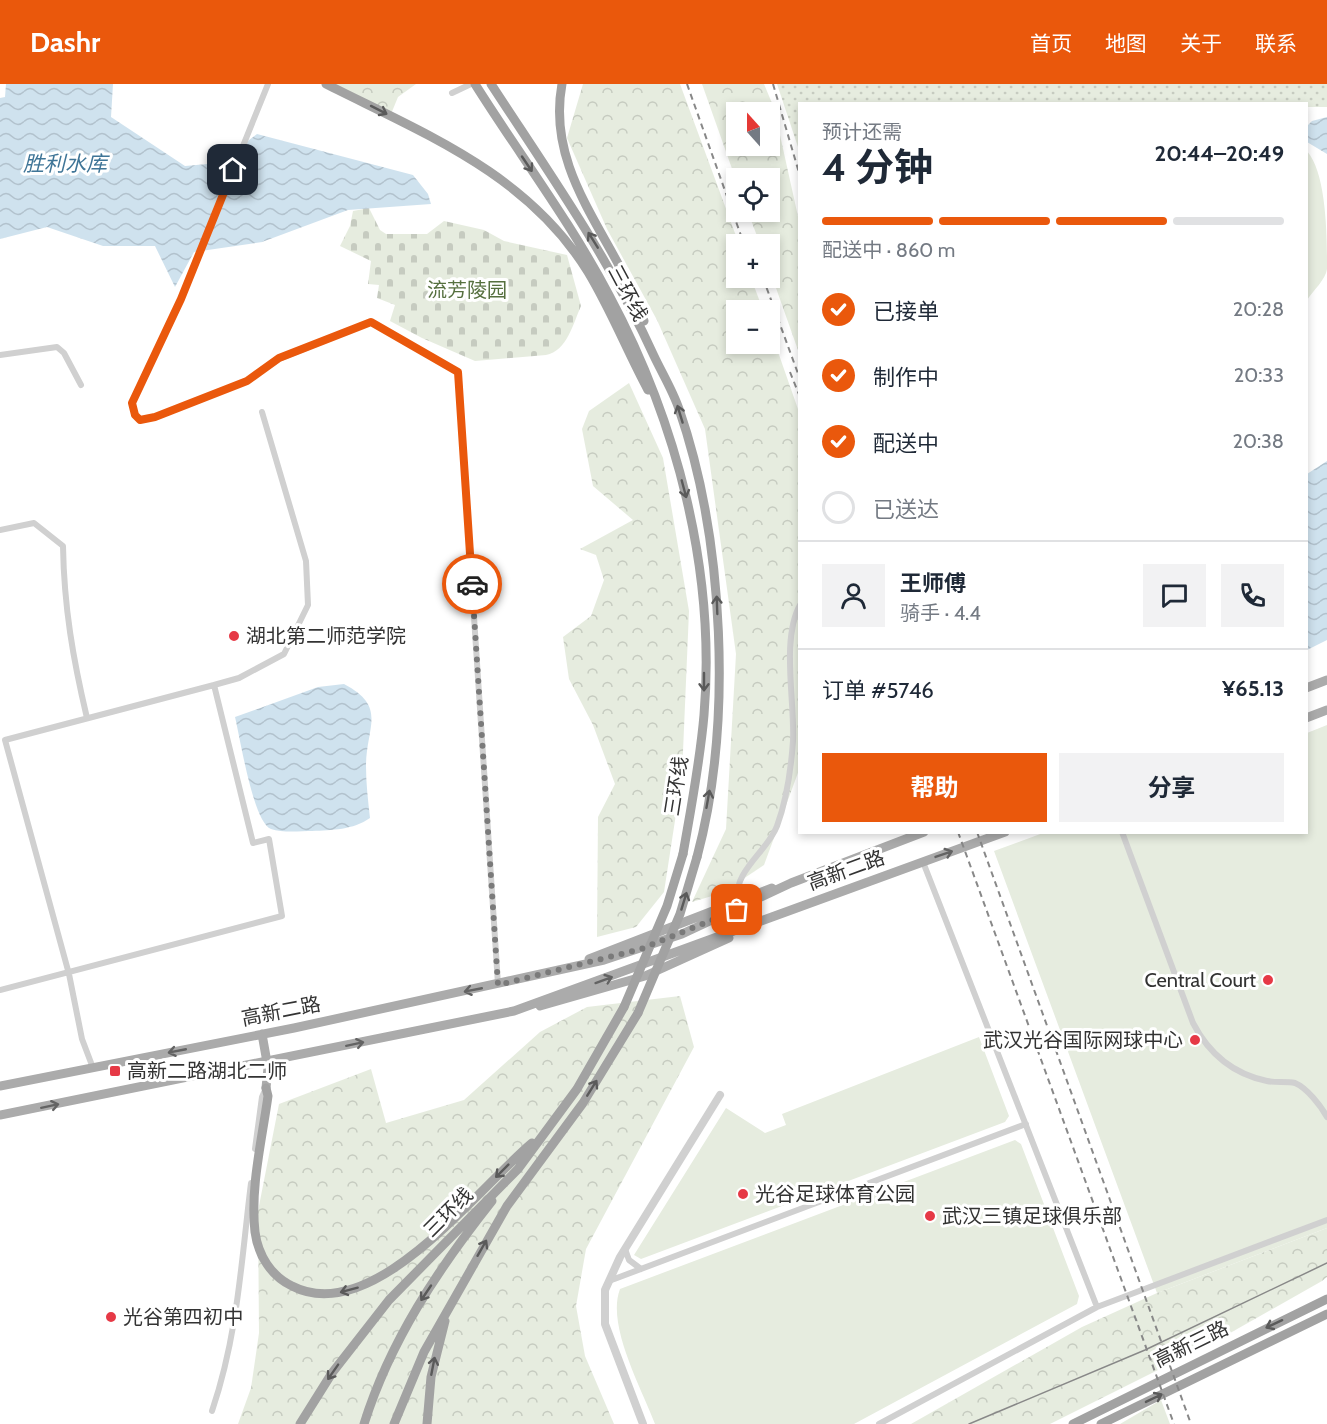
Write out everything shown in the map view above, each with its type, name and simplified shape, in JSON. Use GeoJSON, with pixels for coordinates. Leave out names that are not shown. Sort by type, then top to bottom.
{"type":"FeatureCollection","features":[{"type":"Feature","properties":{"kind":"highway"},"geometry":{"type":"LineString","coordinates":[[327,84],[484,166],[537,208],[588,271],[664,421]]}},
{"type":"Feature","properties":{"kind":"highway","name":"三环线"},"geometry":{"type":"LineString","coordinates":[[300,1424],[359,1336],[420,1266],[518,1169],[577,1089],[624,1006],[667,906],[683,854],[696,787],[704,714],[704,627],[694,527],[664,421],[634,345],[609,294],[569,226],[473,84]]}},
{"type":"Feature","properties":{"kind":"highway","name":"三环线"},"geometry":{"type":"LineString","coordinates":[[394,1424],[411,1381],[453,1299],[507,1206],[583,1103],[638,1013],[680,914],[697,856],[711,786],[719,687],[716,592],[703,498],[679,408],[612,270],[491,84]]}},
{"type":"Feature","properties":{"kind":"highway"},"geometry":{"type":"LineString","coordinates":[[562,84],[559,129],[565,161],[639,307],[658,363]]}},
{"type":"Feature","properties":{"kind":"highway"},"geometry":{"type":"LineString","coordinates":[[266,1088],[268,1096],[255,1200],[254,1224],[258,1246],[270,1269],[279,1278],[290,1286],[314,1294],[335,1293],[357,1288],[387,1273],[449,1222],[545,1132]]}},
{"type":"Feature","properties":{"kind":"highway"},"geometry":{"type":"LineString","coordinates":[[364,1424],[385,1367],[421,1301],[458,1245],[518,1169]]}},
{"type":"Feature","properties":{"kind":"highway"},"geometry":{"type":"LineString","coordinates":[[427,1424],[427,1402],[435,1356],[453,1299]]}},
{"type":"Feature","properties":{"kind":"highway","name":"高新三路"},"geometry":{"type":"LineString","coordinates":[[1072,1424],[1327,1299]]}},
{"type":"Feature","properties":{"kind":"highway","name":"高新三路"},"geometry":{"type":"LineString","coordinates":[[1101,1424],[1327,1314]]}},
{"type":"Feature","properties":{"kind":"highway"},"geometry":{"type":"LineString","coordinates":[[399,1424],[411,1381]]}},
{"type":"Feature","properties":{"kind":"main road"},"geometry":{"type":"LineString","coordinates":[[1308,687],[1327,680]]}},
{"type":"Feature","properties":{"kind":"main road"},"geometry":{"type":"LineString","coordinates":[[1308,717],[1327,710]]}},
{"type":"Feature","properties":{"kind":"main road","name":"高新二路"},"geometry":{"type":"LineString","coordinates":[[569,968],[738,901],[919,834]]}},
{"type":"Feature","properties":{"kind":"main road","name":"高新二路"},"geometry":{"type":"LineString","coordinates":[[0,1115],[514,1011],[1000,834]]}},
{"type":"Feature","properties":{"kind":"main road","name":"高新二路"},"geometry":{"type":"LineString","coordinates":[[0,1086],[498,985],[569,968],[641,949],[682,934],[791,883]]}},
{"type":"Feature","properties":{"kind":"main road"},"geometry":{"type":"LineString","coordinates":[[261,1034],[267,1062],[266,1088]]}},
{"type":"Feature","properties":{"kind":"street"},"geometry":{"type":"LineString","coordinates":[[268,84],[181,299],[132,403],[135,415],[140,420],[155,417],[247,381],[279,358],[371,322],[458,372],[498,985]]}},
{"type":"Feature","properties":{"kind":"street"},"geometry":{"type":"LineString","coordinates":[[452,93],[473,84]]}},
{"type":"Feature","properties":{"kind":"street"},"geometry":{"type":"LineString","coordinates":[[0,355],[57,346],[64,353],[81,385]]}},
{"type":"Feature","properties":{"kind":"street"},"geometry":{"type":"LineString","coordinates":[[93,1068],[82,1039],[69,974],[5,740],[239,678],[284,654],[308,604],[306,561],[262,412]]}},
{"type":"Feature","properties":{"kind":"street"},"geometry":{"type":"LineString","coordinates":[[0,530],[34,523],[63,546],[63,593],[69,642],[87,718]]}},
{"type":"Feature","properties":{"kind":"street"},"geometry":{"type":"LineString","coordinates":[[738,901],[738,885],[776,829],[786,798],[793,740],[791,634],[794,615],[798,608]]}},
{"type":"Feature","properties":{"kind":"street"},"geometry":{"type":"LineString","coordinates":[[0,990],[69,974],[282,916],[269,839],[253,843],[214,685]]}},
{"type":"Feature","properties":{"kind":"street"},"geometry":{"type":"LineString","coordinates":[[1123,834],[1191,1017],[1202,1039],[1226,1064],[1246,1076],[1270,1082],[1295,1083],[1311,1097],[1327,1117]]}},
{"type":"Feature","properties":{"kind":"street"},"geometry":{"type":"LineString","coordinates":[[923,862],[1097,1307]]}},
{"type":"Feature","properties":{"kind":"street"},"geometry":{"type":"LineString","coordinates":[[212,1412],[224,1376],[237,1320],[253,1166],[262,1096],[266,1088]]}},
{"type":"Feature","properties":{"kind":"street"},"geometry":{"type":"LineString","coordinates":[[643,1424],[605,1324],[604,1302],[608,1281],[625,1249],[720,1095]]}},
{"type":"Feature","properties":{"kind":"street"},"geometry":{"type":"LineString","coordinates":[[608,1281],[1026,1124]]}},
{"type":"Feature","properties":{"kind":"street"},"geometry":{"type":"LineString","coordinates":[[879,1424],[1097,1307],[1327,1220]]}},
{"type":"Feature","properties":{"kind":"street"},"geometry":{"type":"LineString","coordinates":[[625,1249],[629,1260],[642,1269]]}},
{"type":"Feature","properties":{"kind":"green space"},"geometry":{"type":"Polygon","coordinates":[[[331,84],[416,84],[398,97],[391,114],[331,84]]]}},
{"type":"Feature","properties":{"kind":"green space"},"geometry":{"type":"Polygon","coordinates":[[[583,84],[680,84],[726,209],[726,222],[731,222],[735,234],[726,234],[726,288],[755,288],[759,300],[726,300],[726,354],[779,354],[798,409],[798,773],[764,865],[722,893],[692,902],[726,829],[736,654],[705,429],[657,320],[607,229],[567,138],[583,84]]]}},
{"type":"Feature","properties":{"kind":"green space"},"geometry":{"type":"Polygon","coordinates":[[[702,84],[764,84],[772,102],[726,102],[726,152],[702,84]]]}},
{"type":"Feature","properties":{"kind":"green space"},"geometry":{"type":"Polygon","coordinates":[[[777,84],[1327,84],[1327,107],[1308,107],[1308,102],[798,102],[798,147],[777,84]]]}},
{"type":"Feature","properties":{"kind":"green space"},"geometry":{"type":"Polygon","coordinates":[[[780,135],[798,216],[798,350],[776,288],[780,288],[780,234],[756,234],[752,222],[780,222],[780,168],[732,168],[728,156],[780,156],[780,135]]]}},
{"type":"Feature","properties":{"kind":"green space"},"geometry":{"type":"Polygon","coordinates":[[[1308,152],[1319,175],[1325,207],[1327,269],[1322,281],[1308,299],[1308,152]]]}},
{"type":"Feature","properties":{"kind":"green space","name":"流芳陵园"},"geometry":{"type":"Polygon","coordinates":[[[369,208],[380,230],[386,234],[427,234],[444,221],[484,230],[504,241],[567,255],[581,306],[564,342],[559,348],[546,355],[475,361],[390,321],[395,305],[377,298],[379,285],[368,284],[371,261],[340,246],[350,226],[353,211],[369,208]]]}},
{"type":"Feature","properties":{"kind":"green space"},"geometry":{"type":"Polygon","coordinates":[[[629,383],[663,458],[689,611],[682,775],[664,892],[636,927],[597,937],[598,817],[615,784],[593,725],[569,679],[563,637],[591,616],[604,580],[596,555],[580,549],[633,520],[593,486],[582,429],[589,411],[629,383]]]}},
{"type":"Feature","properties":{"kind":"green space","name":"武汉光谷国际网球中心"},"geometry":{"type":"Polygon","coordinates":[[[1327,725],[1327,1228],[1157,1293],[994,851],[1040,834],[1308,834],[1308,733],[1327,725]]]}},
{"type":"Feature","properties":{"kind":"green space"},"geometry":{"type":"Polygon","coordinates":[[[680,996],[694,1047],[586,1249],[576,1306],[585,1356],[614,1424],[238,1424],[251,1388],[259,1333],[258,1211],[279,1104],[371,1069],[386,1123],[464,1100],[540,1032],[587,1007],[680,996]]]}},
{"type":"Feature","properties":{"kind":"green space","name":"光谷足球体育公园"},"geometry":{"type":"Polygon","coordinates":[[[979,1037],[1009,1116],[1005,1122],[641,1259],[634,1255],[726,1108],[765,1133],[786,1125],[782,1114],[979,1037]]]}},
{"type":"Feature","properties":{"kind":"green space","name":"武汉三镇足球俱乐部"},"geometry":{"type":"Polygon","coordinates":[[[1015,1140],[1021,1144],[1079,1296],[1077,1304],[854,1424],[655,1424],[621,1338],[617,1304],[620,1289],[1015,1140]]]}},
{"type":"Feature","properties":{"kind":"green space"},"geometry":{"type":"Polygon","coordinates":[[[1327,1228],[1327,1277],[1322,1281],[1216,1341],[1050,1424],[911,1424],[1082,1327],[1157,1293],[1327,1228]]]}},
{"type":"Feature","properties":{"kind":"green space"},"geometry":{"type":"Polygon","coordinates":[[[1161,1400],[1170,1424],[1120,1424],[1161,1400]]]}},
{"type":"Feature","properties":{"kind":"water","name":"胜利水库"},"geometry":{"type":"Polygon","coordinates":[[[6,84],[113,84],[111,117],[185,166],[219,163],[257,134],[413,175],[428,194],[431,204],[348,210],[262,242],[194,252],[175,287],[155,246],[103,246],[47,227],[0,239],[0,98],[5,97],[6,84]]]}},
{"type":"Feature","properties":{"kind":"water"},"geometry":{"type":"Polygon","coordinates":[[[1327,117],[1327,154],[1308,143],[1308,125],[1312,121],[1327,117]]]}},
{"type":"Feature","properties":{"kind":"water"},"geometry":{"type":"Polygon","coordinates":[[[1327,461],[1327,640],[1308,650],[1308,473],[1327,461]]]}},
{"type":"Feature","properties":{"kind":"water"},"geometry":{"type":"Polygon","coordinates":[[[344,684],[366,701],[372,719],[366,766],[370,818],[357,825],[335,830],[292,832],[271,829],[264,823],[253,796],[235,717],[318,687],[344,684]]]}},
{"type":"Feature","properties":{"kind":"tram line"},"geometry":{"type":"LineString","coordinates":[[969,1424],[1145,1350],[1327,1263]]}},
{"type":"Feature","properties":{"kind":"railway"},"geometry":{"type":"LineString","coordinates":[[687,84],[740,234]]}},
{"type":"Feature","properties":{"kind":"railway"},"geometry":{"type":"LineString","coordinates":[[773,84],[798,169]]}},
{"type":"Feature","properties":{"kind":"railway"},"geometry":{"type":"LineString","coordinates":[[767,288],[798,374]]}},
{"type":"Feature","properties":{"kind":"railway"},"geometry":{"type":"LineString","coordinates":[[790,372],[798,392]]}},
{"type":"Feature","properties":{"kind":"railway"},"geometry":{"type":"LineString","coordinates":[[959,834],[1174,1424]]}},
{"type":"Feature","properties":{"kind":"railway"},"geometry":{"type":"LineString","coordinates":[[978,834],[1191,1424]]}},
{"type":"Feature","properties":{"kind":"way so far"},"geometry":{"type":"LineString","coordinates":[[472,584],[498,985],[641,949],[737,910]]}},
{"type":"Feature","properties":{"kind":"place","name":"湖北第二师范学院"},"geometry":{"type":"Point","coordinates":[234,636]}},
{"type":"Feature","properties":{"kind":"place","name":"Central Court"},"geometry":{"type":"Point","coordinates":[1268,980]}},
{"type":"Feature","properties":{"kind":"place","name":"武汉光谷国际网球中心"},"geometry":{"type":"Point","coordinates":[1195,1040]}},
{"type":"Feature","properties":{"kind":"place","name":"高新二路湖北二师"},"geometry":{"type":"Point","coordinates":[115,1071]}},
{"type":"Feature","properties":{"kind":"place","name":"光谷足球体育公园"},"geometry":{"type":"Point","coordinates":[743,1194]}},
{"type":"Feature","properties":{"kind":"place","name":"武汉三镇足球俱乐部"},"geometry":{"type":"Point","coordinates":[930,1216]}},
{"type":"Feature","properties":{"kind":"place","name":"光谷第四初中"},"geometry":{"type":"Point","coordinates":[111,1317]}},
{"type":"Feature","properties":{"kind":"route"},"geometry":{"type":"LineString","coordinates":[[233,170],[181,299],[132,403],[135,415],[140,420],[155,417],[247,381],[279,358],[371,322],[458,372],[472,584]]}}]}
